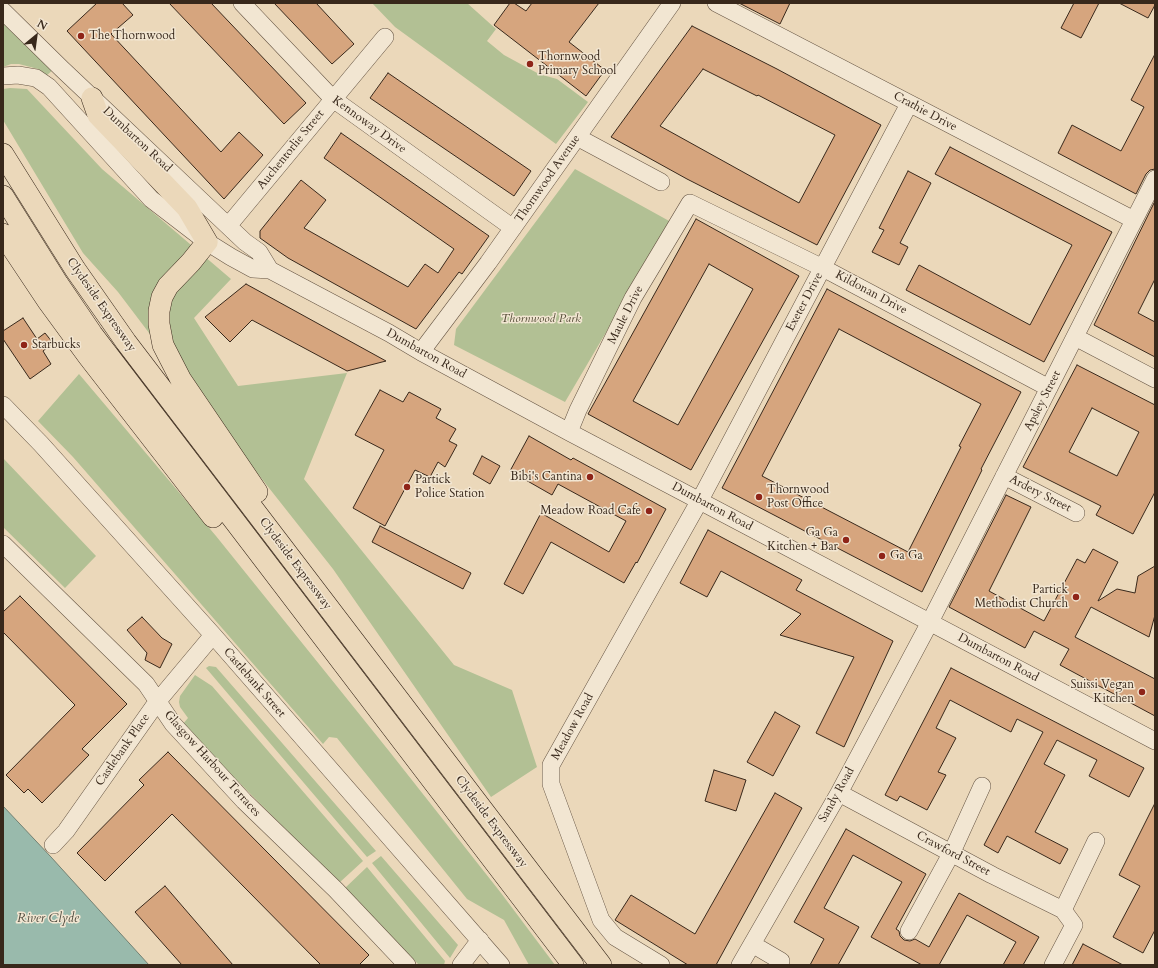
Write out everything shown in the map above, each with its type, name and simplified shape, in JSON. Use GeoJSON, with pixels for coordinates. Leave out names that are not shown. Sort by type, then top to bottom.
{"type":"FeatureCollection","features":[{"type":"Feature","properties":{"kind":"main road"},"geometry":{"type":"LineString","coordinates":[[92,98],[98,115],[187,208],[207,242],[191,262],[168,286],[162,297],[159,311],[159,324],[163,345],[181,380],[210,425],[367,642],[400,702]]}},
{"type":"Feature","properties":{"kind":"main road","name":"Clydeside Expressway"},"geometry":{"type":"LineString","coordinates":[[3,154],[75,269],[122,336],[600,965]]}},
{"type":"Feature","properties":{"kind":"main road","name":"Clydeside Expressway"},"geometry":{"type":"LineString","coordinates":[[3,196],[58,284],[92,334],[573,965]]}},
{"type":"Feature","properties":{"kind":"main road"},"geometry":{"type":"LineString","coordinates":[[3,234],[47,300],[88,356],[266,585],[316,628]]}},
{"type":"Feature","properties":{"kind":"street","name":"Kennoway Drive"},"geometry":{"type":"LineString","coordinates":[[242,3],[333,99],[513,228]]}},
{"type":"Feature","properties":{"kind":"street","name":"Thornwood Avenue"},"geometry":{"type":"LineString","coordinates":[[421,352],[513,228],[672,3]]}},
{"type":"Feature","properties":{"kind":"street","name":"Crathie Drive"},"geometry":{"type":"LineString","coordinates":[[716,3],[1134,220]]}},
{"type":"Feature","properties":{"kind":"street","name":"Dumbarton Road"},"geometry":{"type":"LineString","coordinates":[[3,11],[92,98],[245,242],[259,252],[270,270]]}},
{"type":"Feature","properties":{"kind":"street","name":"Auchentorlie Street"},"geometry":{"type":"LineString","coordinates":[[228,226],[385,37]]}},
{"type":"Feature","properties":{"kind":"street","name":"Dumbarton Road"},"geometry":{"type":"LineString","coordinates":[[3,76],[18,75],[36,78],[49,87],[151,199],[207,242],[230,257],[254,269],[270,270],[389,333],[421,352],[569,432],[1155,741]]}},
{"type":"Feature","properties":{"kind":"street","name":"Exeter Drive"},"geometry":{"type":"LineString","coordinates":[[700,500],[909,104]]}},
{"type":"Feature","properties":{"kind":"street"},"geometry":{"type":"LineString","coordinates":[[577,137],[661,182]]}},
{"type":"Feature","properties":{"kind":"street","name":"Apsley Street"},"geometry":{"type":"LineString","coordinates":[[930,622],[1155,179]]}},
{"type":"Feature","properties":{"kind":"street","name":"Kildonan Drive"},"geometry":{"type":"LineString","coordinates":[[690,203],[823,268],[1049,388]]}},
{"type":"Feature","properties":{"kind":"street","name":"Maule Drive"},"geometry":{"type":"LineString","coordinates":[[569,432],[578,410],[633,298],[690,203]]}},
{"type":"Feature","properties":{"kind":"street"},"geometry":{"type":"LineString","coordinates":[[1075,337],[1155,378]]}},
{"type":"Feature","properties":{"kind":"street","name":"Castlebank Street"},"geometry":{"type":"LineString","coordinates":[[3,405],[41,444],[212,635],[501,965]]}},
{"type":"Feature","properties":{"kind":"street","name":"Ardery Street"},"geometry":{"type":"LineString","coordinates":[[1004,476],[1076,512]]}},
{"type":"Feature","properties":{"kind":"street","name":"Meadow Road"},"geometry":{"type":"LineString","coordinates":[[661,965],[615,937],[600,920],[551,784],[551,765],[700,500]]}},
{"type":"Feature","properties":{"kind":"street","name":"Glasgow Harbour Terraces"},"geometry":{"type":"LineString","coordinates":[[3,544],[146,684],[173,724],[244,801],[336,890],[407,965]]}},
{"type":"Feature","properties":{"kind":"street","name":"Sandy Road"},"geometry":{"type":"LineString","coordinates":[[740,965],[838,793],[930,622]]}},
{"type":"Feature","properties":{"kind":"street","name":"Castlebank Place"},"geometry":{"type":"LineString","coordinates":[[53,845],[66,830],[157,702],[212,635]]}},
{"type":"Feature","properties":{"kind":"street"},"geometry":{"type":"LineString","coordinates":[[909,931],[952,852],[982,786]]}},
{"type":"Feature","properties":{"kind":"street","name":"Crawford Street"},"geometry":{"type":"LineString","coordinates":[[838,793],[1065,913]]}},
{"type":"Feature","properties":{"kind":"street"},"geometry":{"type":"LineString","coordinates":[[1053,965],[1074,926],[1065,913],[1096,841]]}},
{"type":"Feature","properties":{"kind":"street"},"geometry":{"type":"LineString","coordinates":[[461,965],[480,940]]}},
{"type":"Feature","properties":{"kind":"street"},"geometry":{"type":"LineString","coordinates":[[752,944],[781,961]]}},
{"type":"Feature","properties":{"kind":"green space"},"geometry":{"type":"Polygon","coordinates":[[[372,3],[467,3],[496,29],[487,41],[504,55],[539,74],[557,79],[588,102],[556,144],[395,27],[372,3]]]}},
{"type":"Feature","properties":{"kind":"green space"},"geometry":{"type":"Polygon","coordinates":[[[3,22],[54,69],[46,76],[38,69],[19,64],[11,64],[3,67],[3,22]]]}},
{"type":"Feature","properties":{"kind":"green space"},"geometry":{"type":"Polygon","coordinates":[[[3,89],[27,89],[102,169],[231,279],[194,318],[238,386],[347,373],[304,479],[454,665],[512,690],[537,767],[491,797],[333,569],[209,412],[118,292],[83,253],[3,120],[3,89]]]}},
{"type":"Feature","properties":{"kind":"green space","name":"Thornwood Park"},"geometry":{"type":"Polygon","coordinates":[[[575,169],[671,222],[565,402],[454,345],[456,329],[575,169]]]}},
{"type":"Feature","properties":{"kind":"green space"},"geometry":{"type":"Polygon","coordinates":[[[79,374],[216,536],[389,751],[501,893],[555,965],[529,965],[504,920],[467,899],[337,738],[329,737],[323,744],[73,457],[38,421],[79,374]]]}},
{"type":"Feature","properties":{"kind":"green space"},"geometry":{"type":"Polygon","coordinates":[[[3,458],[96,556],[65,588],[3,527],[3,458]]]}},
{"type":"Feature","properties":{"kind":"green space"},"geometry":{"type":"Polygon","coordinates":[[[209,666],[216,667],[376,851],[367,857],[206,668],[209,666]]]}},
{"type":"Feature","properties":{"kind":"green space"},"geometry":{"type":"Polygon","coordinates":[[[195,675],[212,686],[363,861],[339,883],[182,725],[188,718],[180,707],[180,696],[195,675]]]}},
{"type":"Feature","properties":{"kind":"green space"},"geometry":{"type":"Polygon","coordinates":[[[381,856],[458,945],[450,958],[372,863],[381,856]]]}},
{"type":"Feature","properties":{"kind":"green space"},"geometry":{"type":"Polygon","coordinates":[[[367,867],[445,961],[444,965],[419,965],[344,889],[367,867]]]}},
{"type":"Feature","properties":{"kind":"water","name":"River Clyde"},"geometry":{"type":"Polygon","coordinates":[[[3,806],[51,857],[149,965],[3,965],[3,806]]]}},
{"type":"Feature","properties":{"kind":"building"},"geometry":{"type":"Polygon","coordinates":[[[97,3],[122,3],[133,15],[111,34],[221,152],[239,132],[263,155],[224,199],[67,31],[97,3]]]}},
{"type":"Feature","properties":{"kind":"building"},"geometry":{"type":"Polygon","coordinates":[[[169,3],[211,3],[306,103],[284,124],[169,3]]]}},
{"type":"Feature","properties":{"kind":"building"},"geometry":{"type":"Polygon","coordinates":[[[274,3],[316,3],[354,44],[332,64],[274,3]]]}},
{"type":"Feature","properties":{"kind":"building"},"geometry":{"type":"Polygon","coordinates":[[[510,3],[514,3],[526,11],[532,3],[599,3],[569,42],[605,70],[586,96],[494,25],[510,3]]]}},
{"type":"Feature","properties":{"kind":"building"},"geometry":{"type":"Polygon","coordinates":[[[739,3],[790,3],[780,24],[739,3]]]}},
{"type":"Feature","properties":{"kind":"building"},"geometry":{"type":"Polygon","coordinates":[[[1074,3],[1099,3],[1081,38],[1061,28],[1074,3]]]}},
{"type":"Feature","properties":{"kind":"building"},"geometry":{"type":"Polygon","coordinates":[[[1119,3],[1155,3],[1155,5],[1148,18],[1119,3]]]}},
{"type":"Feature","properties":{"kind":"building"},"geometry":{"type":"Polygon","coordinates":[[[692,26],[777,69],[881,125],[817,245],[687,179],[611,137],[692,26]],[[703,69],[660,126],[799,203],[835,135],[758,95],[757,96],[703,69]]]}},
{"type":"Feature","properties":{"kind":"building"},"geometry":{"type":"Polygon","coordinates":[[[1155,54],[1155,169],[1150,170],[1146,174],[1136,194],[1058,153],[1072,125],[1121,151],[1144,107],[1131,100],[1155,54]]]}},
{"type":"Feature","properties":{"kind":"building"},"geometry":{"type":"Polygon","coordinates":[[[388,73],[531,171],[514,196],[370,98],[388,73]]]}},
{"type":"Feature","properties":{"kind":"building"},"geometry":{"type":"Polygon","coordinates":[[[341,133],[489,236],[462,274],[459,272],[416,329],[288,258],[260,238],[260,231],[301,180],[326,200],[304,228],[408,287],[425,264],[438,273],[454,249],[324,158],[341,133]]]}},
{"type":"Feature","properties":{"kind":"building"},"geometry":{"type":"Polygon","coordinates":[[[950,147],[1112,232],[1044,362],[906,290],[919,265],[1030,325],[1072,245],[935,174],[950,147]]]}},
{"type":"Feature","properties":{"kind":"building"},"geometry":{"type":"Polygon","coordinates":[[[908,171],[931,183],[900,243],[908,247],[899,265],[872,252],[884,230],[879,228],[908,171]]]}},
{"type":"Feature","properties":{"kind":"building"},"geometry":{"type":"Polygon","coordinates":[[[1155,201],[1155,279],[1138,313],[1155,322],[1155,357],[1094,325],[1155,201]]]}},
{"type":"Feature","properties":{"kind":"building"},"geometry":{"type":"Polygon","coordinates":[[[696,219],[799,276],[691,470],[588,414],[696,219]],[[709,264],[633,401],[678,425],[753,289],[709,264]]]}},
{"type":"Feature","properties":{"kind":"building"},"geometry":{"type":"Polygon","coordinates":[[[246,284],[386,361],[347,371],[252,320],[230,342],[205,317],[246,284]]]}},
{"type":"Feature","properties":{"kind":"building"},"geometry":{"type":"Polygon","coordinates":[[[827,289],[1021,392],[981,469],[982,470],[922,592],[722,488],[827,289]],[[839,329],[762,476],[908,552],[981,404],[839,329]]]}},
{"type":"Feature","properties":{"kind":"building","name":"Starbucks"},"geometry":{"type":"Polygon","coordinates":[[[23,318],[37,339],[45,333],[53,343],[43,351],[51,364],[30,379],[3,339],[3,331],[23,318]]]}},
{"type":"Feature","properties":{"kind":"building"},"geometry":{"type":"Polygon","coordinates":[[[1077,365],[1155,405],[1155,492],[1133,534],[1096,515],[1101,506],[1023,467],[1077,365]],[[1092,408],[1069,452],[1117,476],[1139,432],[1092,408]]]}},
{"type":"Feature","properties":{"kind":"building"},"geometry":{"type":"Polygon","coordinates":[[[380,390],[403,402],[409,392],[441,409],[436,418],[456,429],[449,441],[457,445],[445,467],[438,462],[430,477],[415,470],[385,526],[353,508],[384,450],[355,435],[380,390]]]}},
{"type":"Feature","properties":{"kind":"building"},"geometry":{"type":"Polygon","coordinates":[[[529,436],[571,460],[573,458],[666,509],[637,563],[636,562],[624,583],[551,542],[523,594],[504,584],[541,513],[609,552],[626,521],[558,484],[552,495],[510,471],[529,436]]]}},
{"type":"Feature","properties":{"kind":"building"},"geometry":{"type":"Polygon","coordinates":[[[482,456],[500,466],[490,484],[473,474],[482,456]]]}},
{"type":"Feature","properties":{"kind":"building"},"geometry":{"type":"Polygon","coordinates":[[[1006,495],[1031,507],[989,591],[1044,621],[1077,559],[1085,563],[1093,549],[1118,562],[1098,601],[1117,589],[1135,593],[1138,576],[1155,566],[1155,615],[1149,637],[1091,607],[1075,637],[1155,679],[1155,716],[1060,665],[1069,649],[1034,631],[1025,648],[949,607],[1006,495]]]}},
{"type":"Feature","properties":{"kind":"building"},"geometry":{"type":"Polygon","coordinates":[[[380,526],[471,573],[463,589],[372,542],[380,526]]]}},
{"type":"Feature","properties":{"kind":"building"},"geometry":{"type":"Polygon","coordinates":[[[708,530],[802,580],[796,590],[893,641],[844,747],[816,733],[854,657],[780,635],[801,614],[721,571],[707,597],[680,583],[708,530]]]}},
{"type":"Feature","properties":{"kind":"building"},"geometry":{"type":"Polygon","coordinates":[[[20,596],[127,704],[82,749],[89,755],[42,803],[28,789],[24,793],[6,775],[75,705],[3,632],[3,612],[20,596]]]}},
{"type":"Feature","properties":{"kind":"building"},"geometry":{"type":"Polygon","coordinates":[[[142,617],[162,638],[172,644],[160,668],[145,660],[147,653],[127,630],[142,617]]]}},
{"type":"Feature","properties":{"kind":"building"},"geometry":{"type":"Polygon","coordinates":[[[951,668],[1144,768],[1129,797],[1089,776],[1097,760],[1057,740],[1044,764],[1065,775],[1035,832],[1068,849],[1060,864],[1007,836],[998,853],[984,845],[1043,732],[1017,719],[1011,732],[950,700],[936,728],[956,738],[938,772],[946,775],[927,810],[900,796],[897,801],[885,795],[951,668]]]}},
{"type":"Feature","properties":{"kind":"building"},"geometry":{"type":"Polygon","coordinates":[[[775,712],[800,726],[773,776],[747,762],[775,712]]]}},
{"type":"Feature","properties":{"kind":"building"},"geometry":{"type":"Polygon","coordinates":[[[168,752],[369,955],[359,965],[321,965],[172,814],[105,881],[77,853],[144,785],[139,780],[168,752]]]}},
{"type":"Feature","properties":{"kind":"building"},"geometry":{"type":"Polygon","coordinates":[[[714,770],[746,780],[736,811],[705,801],[714,770]]]}},
{"type":"Feature","properties":{"kind":"building"},"geometry":{"type":"Polygon","coordinates":[[[775,793],[802,808],[716,965],[688,965],[615,920],[631,895],[695,934],[775,793]]]}},
{"type":"Feature","properties":{"kind":"building"},"geometry":{"type":"Polygon","coordinates":[[[1155,803],[1155,930],[1143,953],[1113,937],[1140,886],[1119,875],[1155,803]]]}},
{"type":"Feature","properties":{"kind":"building"},"geometry":{"type":"Polygon","coordinates":[[[846,829],[926,874],[896,929],[899,931],[900,936],[904,940],[910,941],[915,939],[929,947],[959,893],[1039,937],[1023,965],[1003,965],[1016,942],[967,915],[939,965],[922,965],[871,937],[902,882],[853,855],[824,908],[859,927],[838,965],[810,965],[824,939],[794,922],[846,829]]]}},
{"type":"Feature","properties":{"kind":"building"},"geometry":{"type":"Polygon","coordinates":[[[165,886],[233,965],[182,965],[135,912],[165,886]]]}},
{"type":"Feature","properties":{"kind":"building"},"geometry":{"type":"Polygon","coordinates":[[[1083,944],[1123,965],[1072,965],[1083,944]]]}},
{"type":"Feature","properties":{"kind":"place","name":"The Thornwood"},"geometry":{"type":"Point","coordinates":[81,36]}},
{"type":"Feature","properties":{"kind":"place","name":"Thornwood Primary School"},"geometry":{"type":"Point","coordinates":[530,64]}},
{"type":"Feature","properties":{"kind":"place","name":"Starbucks"},"geometry":{"type":"Point","coordinates":[24,345]}},
{"type":"Feature","properties":{"kind":"place","name":"Bibi's Cantina"},"geometry":{"type":"Point","coordinates":[590,477]}},
{"type":"Feature","properties":{"kind":"place","name":"Partick Police Station"},"geometry":{"type":"Point","coordinates":[407,487]}},
{"type":"Feature","properties":{"kind":"place","name":"Thornwood Post Office"},"geometry":{"type":"Point","coordinates":[759,497]}},
{"type":"Feature","properties":{"kind":"place","name":"Meadow Road Cafe"},"geometry":{"type":"Point","coordinates":[649,511]}},
{"type":"Feature","properties":{"kind":"place","name":"Ga Ga Kitchen + Bar"},"geometry":{"type":"Point","coordinates":[846,540]}},
{"type":"Feature","properties":{"kind":"place","name":"Ga Ga"},"geometry":{"type":"Point","coordinates":[882,556]}},
{"type":"Feature","properties":{"kind":"place","name":"Partick Methodist Church"},"geometry":{"type":"Point","coordinates":[1076,597]}},
{"type":"Feature","properties":{"kind":"place","name":"Suissi Vegan Kitchen"},"geometry":{"type":"Point","coordinates":[1142,692]}}]}
